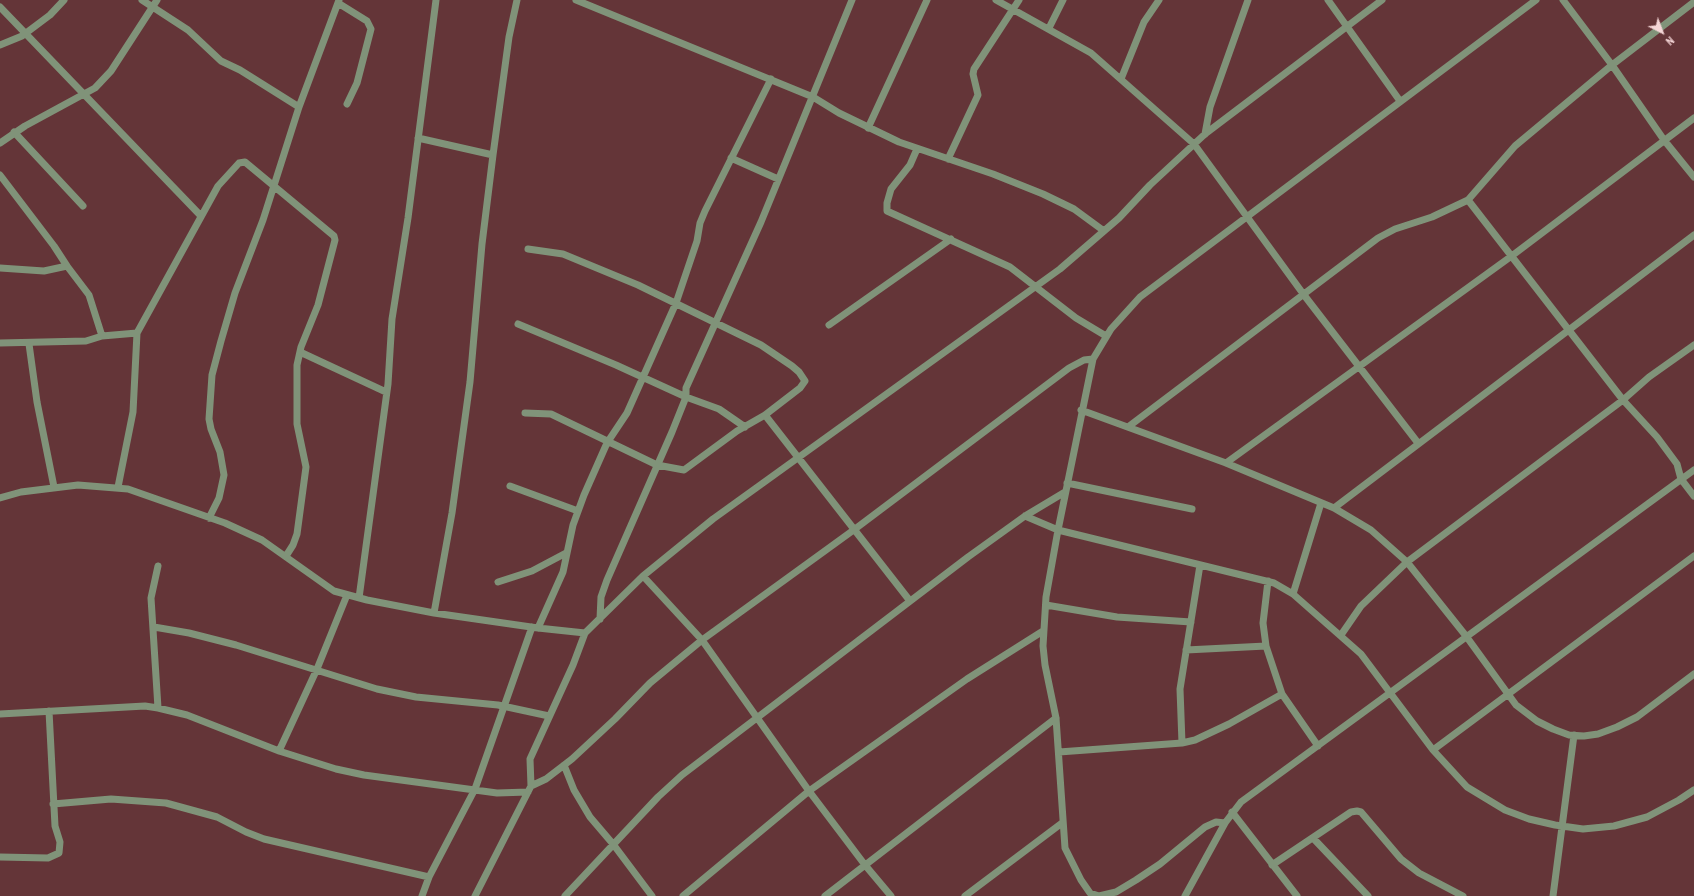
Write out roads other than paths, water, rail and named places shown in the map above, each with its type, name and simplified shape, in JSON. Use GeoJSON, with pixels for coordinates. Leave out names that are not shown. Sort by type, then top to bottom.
{"type":"FeatureCollection","features":[{"type":"Feature","properties":{"kind":"street"},"geometry":{"type":"LineString","coordinates":[[0,45],[18,39],[27,33],[50,15],[64,0]]}},
{"type":"Feature","properties":{"kind":"street"},"geometry":{"type":"LineString","coordinates":[[142,0],[155,3],[188,30],[221,61],[240,70],[298,107]]}},
{"type":"Feature","properties":{"kind":"street"},"geometry":{"type":"LineString","coordinates":[[359,598],[386,392],[392,319],[436,0]]}},
{"type":"Feature","properties":{"kind":"street"},"geometry":{"type":"LineString","coordinates":[[434,613],[452,513],[470,382],[482,244],[509,37],[517,0]]}},
{"type":"Feature","properties":{"kind":"street"},"geometry":{"type":"LineString","coordinates":[[576,0],[813,97],[868,128],[918,149],[993,174],[1043,194],[1074,210],[1104,231]]}},
{"type":"Feature","properties":{"kind":"street"},"geometry":{"type":"LineString","coordinates":[[600,618],[601,597],[606,580],[686,397],[686,388],[714,322],[761,222],[852,0]]}},
{"type":"Feature","properties":{"kind":"street"},"geometry":{"type":"LineString","coordinates":[[868,128],[926,0]]}},
{"type":"Feature","properties":{"kind":"street"},"geometry":{"type":"LineString","coordinates":[[996,0],[1083,47],[1194,144],[1304,295],[1418,443]]}},
{"type":"Feature","properties":{"kind":"street"},"geometry":{"type":"LineString","coordinates":[[948,159],[978,95],[973,74],[974,69],[1014,10],[1019,0]]}},
{"type":"Feature","properties":{"kind":"street"},"geometry":{"type":"LineString","coordinates":[[1049,28],[1063,0]]}},
{"type":"Feature","properties":{"kind":"street"},"geometry":{"type":"LineString","coordinates":[[1121,79],[1144,22],[1159,0]]}},
{"type":"Feature","properties":{"kind":"street"},"geometry":{"type":"LineString","coordinates":[[1205,134],[1210,107],[1248,0]]}},
{"type":"Feature","properties":{"kind":"street"},"geometry":{"type":"LineString","coordinates":[[1328,0],[1400,101]]}},
{"type":"Feature","properties":{"kind":"street"},"geometry":{"type":"LineString","coordinates":[[475,896],[530,789],[530,759],[573,665],[585,632],[643,576],[708,523],[1035,287],[1078,254],[1205,134],[1382,0]]}},
{"type":"Feature","properties":{"kind":"street"},"geometry":{"type":"LineString","coordinates":[[1225,823],[1216,822],[1205,827],[1160,864],[1136,880],[1116,892],[1099,896],[1090,893],[1069,857],[1063,839],[1056,718],[1045,665],[1043,631],[1058,530],[1081,410],[1093,358],[1106,336],[1123,313],[1140,297],[1536,0]]}},
{"type":"Feature","properties":{"kind":"street"},"geometry":{"type":"LineString","coordinates":[[1563,0],[1612,65],[1664,140],[1694,177]]}},
{"type":"Feature","properties":{"kind":"street"},"geometry":{"type":"LineString","coordinates":[[209,518],[219,498],[224,474],[220,452],[211,429],[209,419],[212,375],[235,293],[274,185],[298,107],[338,1],[367,21],[371,29],[357,83],[347,104]]}},
{"type":"Feature","properties":{"kind":"street"},"geometry":{"type":"LineString","coordinates":[[1128,427],[1387,233],[1432,217],[1468,200],[1515,146],[1612,65],[1694,2]]}},
{"type":"Feature","properties":{"kind":"street"},"geometry":{"type":"LineString","coordinates":[[0,143],[14,132],[95,88],[111,71],[155,3]]}},
{"type":"Feature","properties":{"kind":"street"},"geometry":{"type":"LineString","coordinates":[[0,7],[27,33],[201,216]]}},
{"type":"Feature","properties":{"kind":"street"},"geometry":{"type":"LineString","coordinates":[[422,896],[429,877],[475,789],[504,706],[535,628],[558,586],[563,572],[566,553],[578,511],[607,443],[627,412],[676,303],[697,241],[700,223],[771,79]]}},
{"type":"Feature","properties":{"kind":"street"},"geometry":{"type":"LineString","coordinates":[[1226,463],[1360,368],[1513,255],[1694,118]]}},
{"type":"Feature","properties":{"kind":"street"},"geometry":{"type":"LineString","coordinates":[[14,132],[83,206]]}},
{"type":"Feature","properties":{"kind":"street"},"geometry":{"type":"LineString","coordinates":[[418,138],[493,155]]}},
{"type":"Feature","properties":{"kind":"street"},"geometry":{"type":"LineString","coordinates":[[918,149],[910,165],[891,189],[886,203],[887,211],[1010,267],[1076,318],[1106,336]]}},
{"type":"Feature","properties":{"kind":"street"},"geometry":{"type":"LineString","coordinates":[[731,158],[778,178]]}},
{"type":"Feature","properties":{"kind":"street"},"geometry":{"type":"LineString","coordinates":[[118,488],[133,412],[137,333],[218,186],[242,161],[248,163],[334,236],[336,240],[318,305],[300,352],[296,375],[297,424],[306,460],[306,472],[297,534],[294,545],[286,556]]}},
{"type":"Feature","properties":{"kind":"street"},"geometry":{"type":"LineString","coordinates":[[0,175],[89,295],[102,336]]}},
{"type":"Feature","properties":{"kind":"street"},"geometry":{"type":"LineString","coordinates":[[1468,200],[1513,255],[1623,400],[1662,442],[1678,464],[1681,479],[1694,496]]}},
{"type":"Feature","properties":{"kind":"street"},"geometry":{"type":"LineString","coordinates":[[1334,508],[1694,235]]}},
{"type":"Feature","properties":{"kind":"street"},"geometry":{"type":"LineString","coordinates":[[829,325],[951,239]]}},
{"type":"Feature","properties":{"kind":"street"},"geometry":{"type":"LineString","coordinates":[[525,413],[551,414],[607,443],[657,465],[684,470],[745,427],[765,415],[804,384],[804,378],[792,366],[770,350],[676,303],[573,257],[553,251],[528,249]]}},
{"type":"Feature","properties":{"kind":"street"},"geometry":{"type":"LineString","coordinates":[[0,268],[44,271],[67,266]]}},
{"type":"Feature","properties":{"kind":"street"},"geometry":{"type":"LineString","coordinates":[[518,324],[643,377],[686,397],[719,409],[745,427]]}},
{"type":"Feature","properties":{"kind":"street"},"geometry":{"type":"LineString","coordinates":[[0,343],[29,344],[86,341],[102,336],[137,333]]}},
{"type":"Feature","properties":{"kind":"street"},"geometry":{"type":"LineString","coordinates":[[29,344],[37,402],[54,487]]}},
{"type":"Feature","properties":{"kind":"street"},"geometry":{"type":"LineString","coordinates":[[1341,635],[1361,606],[1407,562],[1623,400],[1649,377],[1694,345]]}},
{"type":"Feature","properties":{"kind":"street"},"geometry":{"type":"LineString","coordinates":[[300,352],[386,392]]}},
{"type":"Feature","properties":{"kind":"street"},"geometry":{"type":"LineString","coordinates":[[0,714],[145,706],[187,715],[279,751],[336,769],[364,775],[497,793],[530,789],[564,765],[615,719],[650,683],[702,640],[855,529],[1068,368],[1084,360],[1093,358]]}},
{"type":"Feature","properties":{"kind":"street"},"geometry":{"type":"LineString","coordinates":[[1081,410],[1226,463],[1334,508],[1371,530],[1407,562],[1466,636],[1516,705],[1537,721],[1553,730],[1574,735],[1598,734],[1617,727],[1637,717],[1694,674]]}},
{"type":"Feature","properties":{"kind":"street"},"geometry":{"type":"LineString","coordinates":[[765,415],[910,601]]}},
{"type":"Feature","properties":{"kind":"street"},"geometry":{"type":"LineString","coordinates":[[1185,896],[1225,823],[1241,802],[1694,470]]}},
{"type":"Feature","properties":{"kind":"street"},"geometry":{"type":"LineString","coordinates":[[1067,483],[1192,509]]}},
{"type":"Feature","properties":{"kind":"street"},"geometry":{"type":"LineString","coordinates":[[0,497],[54,487],[78,485],[128,489],[241,529],[262,540],[334,591],[359,598],[434,613],[535,628],[585,632]]}},
{"type":"Feature","properties":{"kind":"street"},"geometry":{"type":"LineString","coordinates":[[510,486],[578,511]]}},
{"type":"Feature","properties":{"kind":"street"},"geometry":{"type":"LineString","coordinates":[[565,896],[658,797],[682,775],[910,601],[1026,516],[1065,492]]}},
{"type":"Feature","properties":{"kind":"street"},"geometry":{"type":"LineString","coordinates":[[1293,594],[1321,503]]}},
{"type":"Feature","properties":{"kind":"street"},"geometry":{"type":"LineString","coordinates":[[1026,516],[1058,530],[1268,581],[1293,594],[1361,654],[1433,750],[1467,787],[1484,799],[1505,810],[1529,819],[1562,826],[1583,829],[1614,826],[1646,817],[1680,800],[1694,790]]}},
{"type":"Feature","properties":{"kind":"street"},"geometry":{"type":"LineString","coordinates":[[498,582],[532,571],[566,553]]}},
{"type":"Feature","properties":{"kind":"street"},"geometry":{"type":"LineString","coordinates":[[1433,750],[1694,556]]}},
{"type":"Feature","properties":{"kind":"street"},"geometry":{"type":"LineString","coordinates":[[1182,743],[1180,689],[1200,565]]}},
{"type":"Feature","properties":{"kind":"street"},"geometry":{"type":"LineString","coordinates":[[158,566],[151,598],[158,708]]}},
{"type":"Feature","properties":{"kind":"street"},"geometry":{"type":"LineString","coordinates":[[643,576],[702,640],[809,790],[865,865],[891,896]]}},
{"type":"Feature","properties":{"kind":"street"},"geometry":{"type":"LineString","coordinates":[[1268,581],[1263,623],[1266,646],[1282,694],[1318,746]]}},
{"type":"Feature","properties":{"kind":"street"},"geometry":{"type":"LineString","coordinates":[[279,751],[347,595]]}},
{"type":"Feature","properties":{"kind":"street"},"geometry":{"type":"LineString","coordinates":[[1046,605],[1117,617],[1191,622]]}},
{"type":"Feature","properties":{"kind":"street"},"geometry":{"type":"LineString","coordinates":[[154,627],[189,633],[236,645],[285,662],[316,669],[377,689],[416,697],[504,706],[549,716]]}},
{"type":"Feature","properties":{"kind":"street"},"geometry":{"type":"LineString","coordinates":[[683,896],[809,790],[967,679],[1043,631]]}},
{"type":"Feature","properties":{"kind":"street"},"geometry":{"type":"LineString","coordinates":[[1186,650],[1266,646]]}},
{"type":"Feature","properties":{"kind":"street"},"geometry":{"type":"LineString","coordinates":[[1059,752],[1182,743],[1195,740],[1229,724],[1282,694]]}},
{"type":"Feature","properties":{"kind":"street"},"geometry":{"type":"LineString","coordinates":[[0,857],[48,858],[56,856],[60,849],[60,842],[55,826],[53,804],[49,711]]}},
{"type":"Feature","properties":{"kind":"street"},"geometry":{"type":"LineString","coordinates":[[825,896],[1056,718]]}},
{"type":"Feature","properties":{"kind":"street"},"geometry":{"type":"LineString","coordinates":[[1553,896],[1574,735]]}},
{"type":"Feature","properties":{"kind":"street"},"geometry":{"type":"LineString","coordinates":[[564,765],[581,803],[590,817],[613,844],[652,896]]}},
{"type":"Feature","properties":{"kind":"street"},"geometry":{"type":"LineString","coordinates":[[53,804],[111,799],[166,803],[217,817],[246,832],[264,839],[429,877]]}},
{"type":"Feature","properties":{"kind":"street"},"geometry":{"type":"LineString","coordinates":[[1272,865],[1351,812],[1357,811],[1361,812],[1402,859],[1413,868],[1463,896]]}},
{"type":"Feature","properties":{"kind":"street"},"geometry":{"type":"LineString","coordinates":[[1232,812],[1297,896]]}},
{"type":"Feature","properties":{"kind":"street"},"geometry":{"type":"LineString","coordinates":[[965,896],[1062,823]]}},
{"type":"Feature","properties":{"kind":"street"},"geometry":{"type":"LineString","coordinates":[[1313,838],[1368,896]]}}]}
